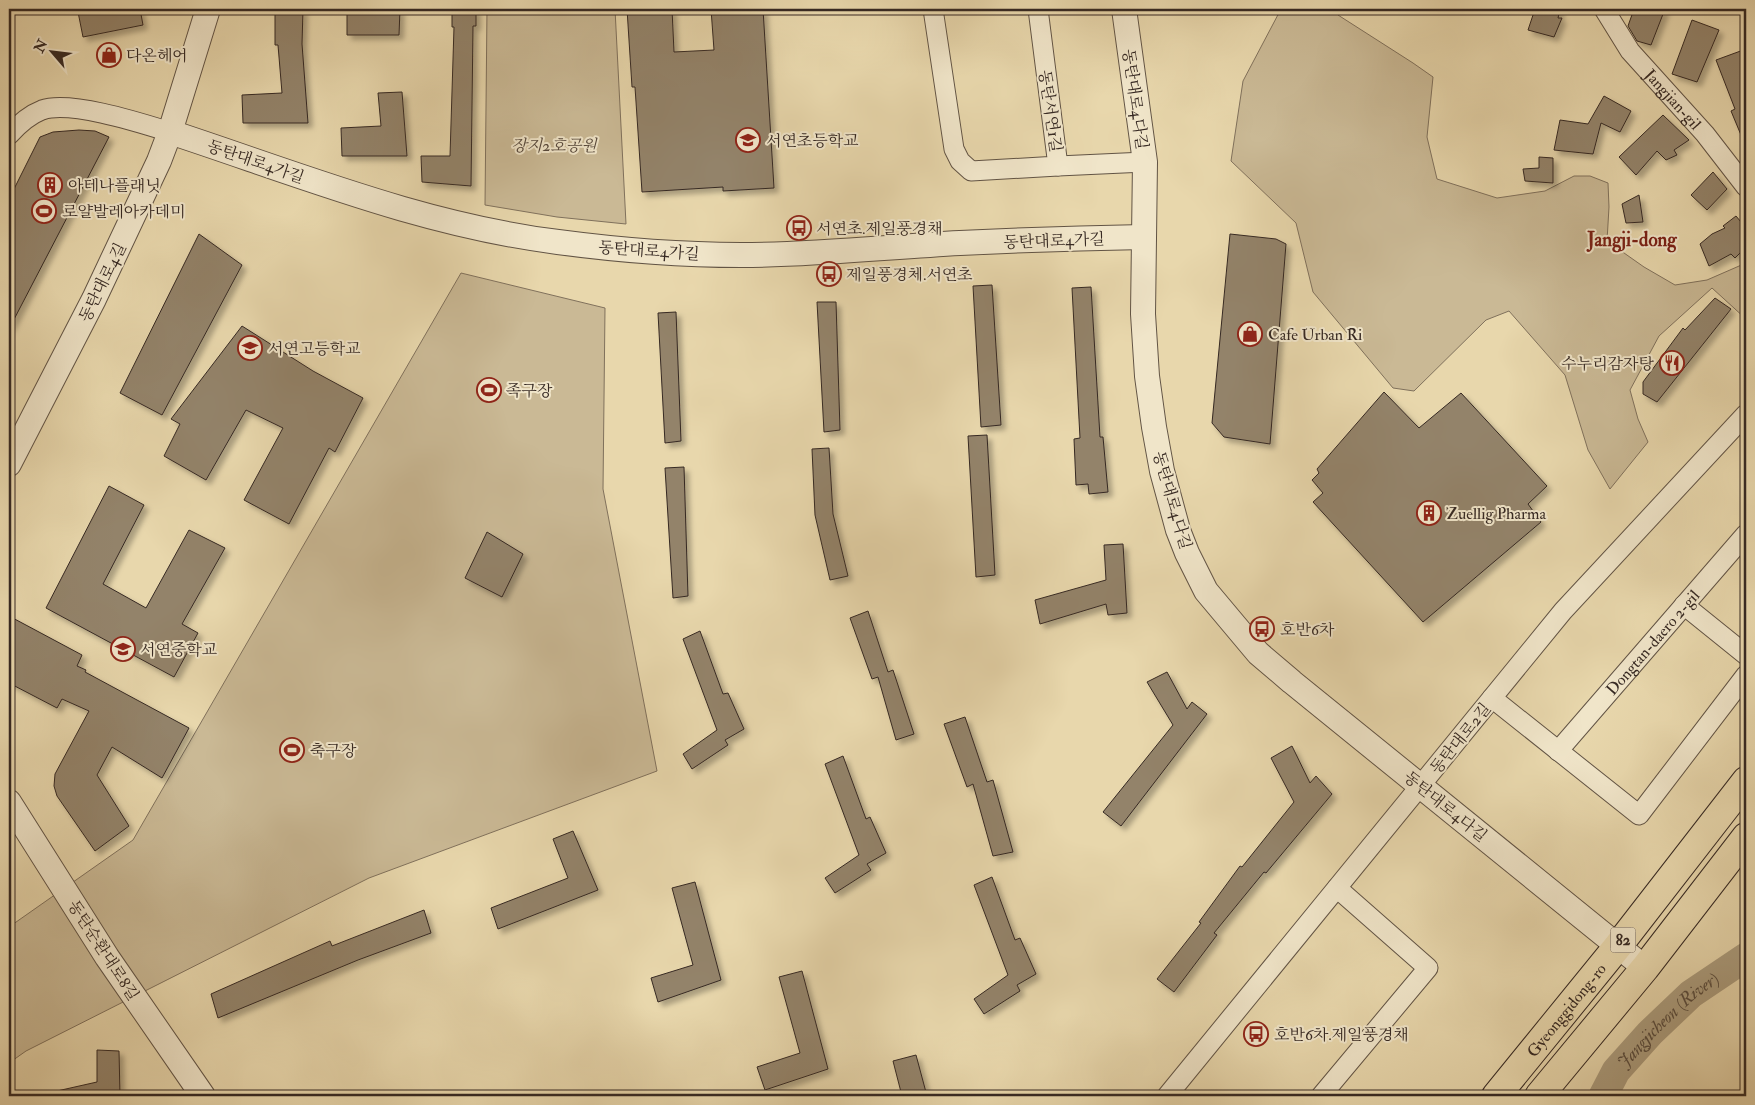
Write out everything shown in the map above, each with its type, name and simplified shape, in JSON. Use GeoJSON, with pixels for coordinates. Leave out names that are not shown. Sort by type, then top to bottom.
{"type":"FeatureCollection","features":[{"type":"Feature","properties":{"kind":"main road","name":"Gyeonggidong-ro"},"geometry":{"type":"LineString","coordinates":[[1496,1096],[1618,946],[1746,781]]}},
{"type":"Feature","properties":{"kind":"main road","name":"Gyeonggidong-ro"},"geometry":{"type":"LineString","coordinates":[[1539,1096],[1645,968],[1746,836]]}},
{"type":"Feature","properties":{"kind":"street","name":"동탄대로4길"},"geometry":{"type":"LineString","coordinates":[[9,464],[94,300],[159,161],[170,132],[208,9]]}},
{"type":"Feature","properties":{"kind":"street","name":"동탄서연1길"},"geometry":{"type":"LineString","coordinates":[[933,9],[954,149],[960,161],[971,171],[1058,166],[1038,9]]}},
{"type":"Feature","properties":{"kind":"street","name":"동탄대로4다길"},"geometry":{"type":"LineString","coordinates":[[1124,9],[1145,162],[1143,314],[1147,376],[1154,427],[1162,471],[1178,530],[1206,591],[1258,653],[1645,968]]}},
{"type":"Feature","properties":{"kind":"street","name":"Jangjian-gil"},"geometry":{"type":"LineString","coordinates":[[1604,9],[1630,50],[1705,134],[1746,187]]}},
{"type":"Feature","properties":{"kind":"street"},"geometry":{"type":"LineString","coordinates":[[9,135],[18,124],[43,110],[71,108],[132,120],[170,132]]}},
{"type":"Feature","properties":{"kind":"street","name":"동탄대로4가길"},"geometry":{"type":"LineString","coordinates":[[170,132],[412,212],[484,229],[556,242],[654,252],[741,255],[960,243],[1144,237]]}},
{"type":"Feature","properties":{"kind":"street"},"geometry":{"type":"LineString","coordinates":[[1058,166],[1145,162]]}},
{"type":"Feature","properties":{"kind":"street","name":"동탄대로2길"},"geometry":{"type":"LineString","coordinates":[[1167,1096],[1563,611],[1746,414]]}},
{"type":"Feature","properties":{"kind":"street","name":"Dongtan-daero 2-gil"},"geometry":{"type":"LineString","coordinates":[[1558,751],[1746,534]]}},
{"type":"Feature","properties":{"kind":"street"},"geometry":{"type":"LineString","coordinates":[[1684,605],[1746,655]]}},
{"type":"Feature","properties":{"kind":"street"},"geometry":{"type":"LineString","coordinates":[[1492,698],[1639,815],[1746,675]]}},
{"type":"Feature","properties":{"kind":"street","name":"동탄순환대로8길"},"geometry":{"type":"LineString","coordinates":[[9,802],[107,957],[203,1096]]}},
{"type":"Feature","properties":{"kind":"street"},"geometry":{"type":"LineString","coordinates":[[1321,1096],[1428,968],[1337,888]]}},
{"type":"Feature","properties":{"kind":"green space","name":"장지2호공원"},"geometry":{"type":"Polygon","coordinates":[[[487,9],[615,9],[626,224],[557,217],[485,205],[487,9]]]}},
{"type":"Feature","properties":{"kind":"green space"},"geometry":{"type":"Polygon","coordinates":[[[1281,9],[1340,9],[1338,15],[1433,77],[1427,137],[1437,179],[1497,198],[1545,191],[1574,176],[1590,176],[1608,183],[1607,241],[1644,267],[1675,285],[1707,280],[1746,263],[1746,319],[1712,288],[1659,336],[1630,390],[1638,419],[1648,442],[1610,489],[1588,450],[1565,375],[1509,311],[1486,320],[1414,391],[1393,388],[1313,292],[1296,223],[1231,161],[1243,81],[1281,9]]]}},
{"type":"Feature","properties":{"kind":"green space"},"geometry":{"type":"Polygon","coordinates":[[[461,273],[605,308],[603,489],[657,771],[369,878],[26,1051],[9,1063],[9,927],[133,840],[461,273]]]}},
{"type":"Feature","properties":{"kind":"building"},"geometry":{"type":"Polygon","coordinates":[[[96,9],[140,9],[143,25],[83,37],[78,12],[96,9]]]}},
{"type":"Feature","properties":{"kind":"building"},"geometry":{"type":"Polygon","coordinates":[[[275,9],[303,9],[302,44],[308,123],[243,123],[242,95],[282,93],[278,45],[275,45],[275,9]]]}},
{"type":"Feature","properties":{"kind":"building"},"geometry":{"type":"Polygon","coordinates":[[[347,9],[400,9],[399,35],[347,35],[347,9]]]}},
{"type":"Feature","properties":{"kind":"building"},"geometry":{"type":"Polygon","coordinates":[[[452,9],[476,9],[476,26],[473,26],[471,186],[422,182],[421,156],[450,156],[454,27],[452,27],[452,9]]]}},
{"type":"Feature","properties":{"kind":"building"},"geometry":{"type":"Polygon","coordinates":[[[627,9],[672,9],[674,52],[714,50],[711,9],[763,9],[774,188],[723,191],[723,187],[642,192],[635,87],[632,87],[627,9]]]}},
{"type":"Feature","properties":{"kind":"building"},"geometry":{"type":"Polygon","coordinates":[[[1535,9],[1560,9],[1558,18],[1562,18],[1554,37],[1528,30],[1535,9]]]}},
{"type":"Feature","properties":{"kind":"building"},"geometry":{"type":"Polygon","coordinates":[[[1634,9],[1665,9],[1651,45],[1637,41],[1628,26],[1634,9]]]}},
{"type":"Feature","properties":{"kind":"building"},"geometry":{"type":"Polygon","coordinates":[[[1692,20],[1719,30],[1697,82],[1672,74],[1692,20]]]}},
{"type":"Feature","properties":{"kind":"building"},"geometry":{"type":"Polygon","coordinates":[[[1746,49],[1746,147],[1731,111],[1735,109],[1716,60],[1746,49]]]}},
{"type":"Feature","properties":{"kind":"building"},"geometry":{"type":"Polygon","coordinates":[[[402,92],[407,156],[342,156],[341,128],[381,126],[378,93],[402,92]]]}},
{"type":"Feature","properties":{"kind":"building"},"geometry":{"type":"Polygon","coordinates":[[[1604,96],[1631,111],[1620,132],[1601,123],[1593,154],[1554,150],[1560,120],[1588,124],[1604,96]]]}},
{"type":"Feature","properties":{"kind":"building"},"geometry":{"type":"Polygon","coordinates":[[[1663,115],[1689,140],[1674,150],[1677,155],[1666,160],[1657,151],[1636,175],[1619,157],[1663,115]]]}},
{"type":"Feature","properties":{"kind":"building","name":"아테나플래닛"},"geometry":{"type":"Polygon","coordinates":[[[95,131],[109,137],[9,329],[9,199],[40,137],[53,132],[95,131]]]}},
{"type":"Feature","properties":{"kind":"building"},"geometry":{"type":"Polygon","coordinates":[[[1539,157],[1553,158],[1553,183],[1525,181],[1523,169],[1539,168],[1539,157]]]}},
{"type":"Feature","properties":{"kind":"building"},"geometry":{"type":"Polygon","coordinates":[[[1713,172],[1727,189],[1707,210],[1691,195],[1713,172]]]}},
{"type":"Feature","properties":{"kind":"building"},"geometry":{"type":"Polygon","coordinates":[[[1639,195],[1643,222],[1626,223],[1622,204],[1639,195]]]}},
{"type":"Feature","properties":{"kind":"building"},"geometry":{"type":"Polygon","coordinates":[[[1736,216],[1746,228],[1746,247],[1735,258],[1731,254],[1709,266],[1700,244],[1712,234],[1725,228],[1723,226],[1736,216]]]}},
{"type":"Feature","properties":{"kind":"building"},"geometry":{"type":"Polygon","coordinates":[[[199,234],[242,265],[162,415],[120,393],[199,234]]]}},
{"type":"Feature","properties":{"kind":"building","name":"Cafe Urban Ri"},"geometry":{"type":"Polygon","coordinates":[[[1230,234],[1276,239],[1286,244],[1270,444],[1224,437],[1212,423],[1230,234]]]}},
{"type":"Feature","properties":{"kind":"building"},"geometry":{"type":"Polygon","coordinates":[[[992,285],[1001,425],[981,427],[973,286],[992,285]]]}},
{"type":"Feature","properties":{"kind":"building"},"geometry":{"type":"Polygon","coordinates":[[[1091,287],[1100,437],[1103,437],[1108,492],[1089,494],[1088,484],[1076,485],[1074,439],[1080,438],[1072,288],[1091,287]]]}},
{"type":"Feature","properties":{"kind":"building","name":"수누리감자탕"},"geometry":{"type":"Polygon","coordinates":[[[1715,298],[1731,309],[1657,402],[1643,394],[1643,382],[1683,328],[1685,330],[1715,298]]]}},
{"type":"Feature","properties":{"kind":"building"},"geometry":{"type":"Polygon","coordinates":[[[817,302],[836,302],[840,430],[824,432],[817,302]]]}},
{"type":"Feature","properties":{"kind":"building"},"geometry":{"type":"Polygon","coordinates":[[[676,312],[681,441],[665,443],[658,313],[676,312]]]}},
{"type":"Feature","properties":{"kind":"building"},"geometry":{"type":"Polygon","coordinates":[[[242,326],[313,371],[363,398],[335,452],[329,448],[289,524],[244,500],[283,428],[246,410],[206,480],[164,456],[180,424],[171,419],[242,326]]]}},
{"type":"Feature","properties":{"kind":"building","name":"Zuellig Pharma"},"geometry":{"type":"Polygon","coordinates":[[[1384,392],[1419,428],[1461,393],[1547,486],[1528,504],[1541,522],[1423,622],[1313,502],[1323,493],[1312,480],[1319,473],[1317,469],[1384,392]]]}},
{"type":"Feature","properties":{"kind":"building"},"geometry":{"type":"Polygon","coordinates":[[[987,435],[995,575],[976,577],[968,436],[987,435]]]}},
{"type":"Feature","properties":{"kind":"building"},"geometry":{"type":"Polygon","coordinates":[[[829,448],[833,514],[848,576],[830,580],[815,515],[812,449],[829,448]]]}},
{"type":"Feature","properties":{"kind":"building"},"geometry":{"type":"Polygon","coordinates":[[[684,467],[688,596],[673,598],[665,468],[684,467]]]}},
{"type":"Feature","properties":{"kind":"building"},"geometry":{"type":"Polygon","coordinates":[[[109,486],[144,505],[103,584],[146,608],[189,530],[225,548],[182,624],[198,633],[174,677],[46,608],[109,486]]]}},
{"type":"Feature","properties":{"kind":"building"},"geometry":{"type":"Polygon","coordinates":[[[487,532],[523,554],[502,597],[465,578],[487,532]]]}},
{"type":"Feature","properties":{"kind":"building"},"geometry":{"type":"Polygon","coordinates":[[[1123,544],[1127,613],[1108,615],[1106,604],[1040,624],[1035,600],[1106,580],[1104,545],[1123,544]]]}},
{"type":"Feature","properties":{"kind":"building"},"geometry":{"type":"Polygon","coordinates":[[[868,611],[888,672],[893,670],[914,734],[896,740],[878,677],[872,679],[850,618],[868,611]]]}},
{"type":"Feature","properties":{"kind":"building"},"geometry":{"type":"Polygon","coordinates":[[[9,616],[82,655],[77,666],[86,670],[85,672],[189,728],[162,778],[112,747],[97,775],[129,826],[95,851],[57,796],[54,786],[55,774],[89,711],[62,699],[57,708],[9,683],[9,616]]]}},
{"type":"Feature","properties":{"kind":"building"},"geometry":{"type":"Polygon","coordinates":[[[700,631],[723,694],[728,693],[744,729],[725,740],[728,745],[692,769],[683,754],[717,730],[683,639],[700,631]]]}},
{"type":"Feature","properties":{"kind":"building"},"geometry":{"type":"Polygon","coordinates":[[[1167,672],[1187,709],[1192,702],[1207,714],[1121,826],[1103,812],[1173,725],[1147,682],[1167,672]]]}},
{"type":"Feature","properties":{"kind":"building"},"geometry":{"type":"Polygon","coordinates":[[[965,717],[987,782],[993,780],[1013,852],[993,856],[973,784],[967,787],[944,724],[965,717]]]}},
{"type":"Feature","properties":{"kind":"building"},"geometry":{"type":"Polygon","coordinates":[[[1292,746],[1310,783],[1316,776],[1332,794],[1214,933],[1217,935],[1174,992],[1157,979],[1201,923],[1199,922],[1240,866],[1242,867],[1294,802],[1271,758],[1292,746]]]}},
{"type":"Feature","properties":{"kind":"building"},"geometry":{"type":"Polygon","coordinates":[[[843,756],[866,819],[870,817],[886,853],[867,864],[871,870],[835,893],[825,878],[859,855],[825,764],[843,756]]]}},
{"type":"Feature","properties":{"kind":"building"},"geometry":{"type":"Polygon","coordinates":[[[573,831],[598,890],[498,929],[491,908],[568,878],[553,839],[573,831]]]}},
{"type":"Feature","properties":{"kind":"building"},"geometry":{"type":"Polygon","coordinates":[[[992,877],[1015,940],[1020,938],[1036,974],[1017,985],[1020,991],[984,1014],[974,999],[1008,975],[974,885],[992,877]]]}},
{"type":"Feature","properties":{"kind":"building"},"geometry":{"type":"Polygon","coordinates":[[[695,882],[721,980],[658,1002],[651,978],[693,965],[672,888],[695,882]]]}},
{"type":"Feature","properties":{"kind":"building"},"geometry":{"type":"Polygon","coordinates":[[[424,910],[431,933],[358,960],[218,1018],[211,994],[330,941],[332,946],[424,910]]]}},
{"type":"Feature","properties":{"kind":"building"},"geometry":{"type":"Polygon","coordinates":[[[802,971],[828,1069],[765,1090],[757,1067],[800,1053],[779,977],[802,971]]]}},
{"type":"Feature","properties":{"kind":"building"},"geometry":{"type":"Polygon","coordinates":[[[97,1050],[119,1051],[120,1096],[57,1096],[57,1091],[97,1082],[97,1050]]]}},
{"type":"Feature","properties":{"kind":"building"},"geometry":{"type":"Polygon","coordinates":[[[916,1055],[927,1096],[902,1096],[893,1061],[916,1055]]]}},
{"type":"Feature","properties":{"kind":"waterway","name":"Jangjicheon (River)"},"geometry":{"type":"LineString","coordinates":[[1603,1096],[1616,1071],[1650,1033],[1691,994],[1746,957]]}},
{"type":"Feature","properties":{"kind":"place","name":"다온헤어"},"geometry":{"type":"Point","coordinates":[109,55]}},
{"type":"Feature","properties":{"kind":"place","name":"서연초등학교"},"geometry":{"type":"Point","coordinates":[748,140]}},
{"type":"Feature","properties":{"kind":"place","name":"아테나플래닛"},"geometry":{"type":"Point","coordinates":[50,185]}},
{"type":"Feature","properties":{"kind":"place","name":"로얄발레아카데미"},"geometry":{"type":"Point","coordinates":[44,211]}},
{"type":"Feature","properties":{"kind":"place","name":"서연초.제일풍경채"},"geometry":{"type":"Point","coordinates":[799,228]}},
{"type":"Feature","properties":{"kind":"place","name":"제일풍경체.서연초"},"geometry":{"type":"Point","coordinates":[829,274]}},
{"type":"Feature","properties":{"kind":"place","name":"Cafe Urban Ri"},"geometry":{"type":"Point","coordinates":[1250,334]}},
{"type":"Feature","properties":{"kind":"place","name":"서연고등학교"},"geometry":{"type":"Point","coordinates":[250,348]}},
{"type":"Feature","properties":{"kind":"place","name":"수누리감자탕"},"geometry":{"type":"Point","coordinates":[1672,363]}},
{"type":"Feature","properties":{"kind":"place","name":"족구장"},"geometry":{"type":"Point","coordinates":[489,390]}},
{"type":"Feature","properties":{"kind":"place","name":"Zuellig Pharma"},"geometry":{"type":"Point","coordinates":[1429,513]}},
{"type":"Feature","properties":{"kind":"place","name":"호반6차"},"geometry":{"type":"Point","coordinates":[1262,629]}},
{"type":"Feature","properties":{"kind":"place","name":"서연중학교"},"geometry":{"type":"Point","coordinates":[123,649]}},
{"type":"Feature","properties":{"kind":"place","name":"축구장"},"geometry":{"type":"Point","coordinates":[292,750]}},
{"type":"Feature","properties":{"kind":"place","name":"호반6차.제일풍경채"},"geometry":{"type":"Point","coordinates":[1256,1034]}},
{"type":"Feature","properties":{"kind":"district","name":"Jangji-dong"},"geometry":{"type":"Point","coordinates":[1632,239]}}]}
